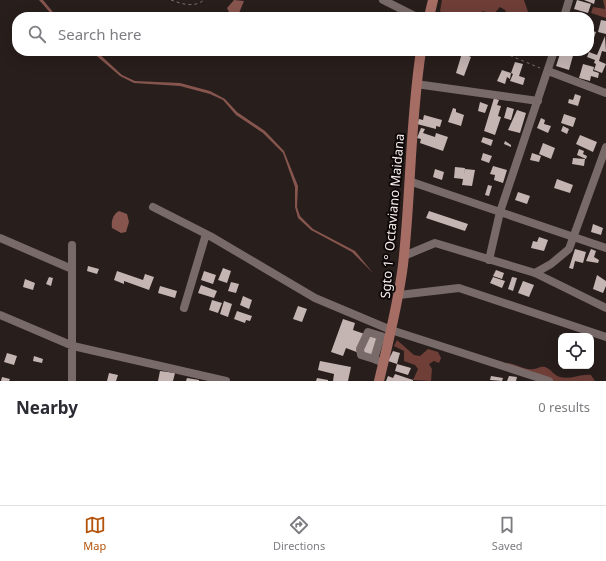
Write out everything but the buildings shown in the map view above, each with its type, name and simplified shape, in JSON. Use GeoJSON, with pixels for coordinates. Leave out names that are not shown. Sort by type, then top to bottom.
{"type":"FeatureCollection","features":[{"type":"Feature","properties":{"kind":"main road"},"geometry":{"type":"LineString","coordinates":[[431,12],[433,0]]}},
{"type":"Feature","properties":{"kind":"main road","name":"Sgto 1° Octaviano Maidana"},"geometry":{"type":"LineString","coordinates":[[379,381],[379,361],[399,295],[404,256],[416,84],[420,56]]}},
{"type":"Feature","properties":{"kind":"street"},"geometry":{"type":"LineString","coordinates":[[383,0],[407,12]]}},
{"type":"Feature","properties":{"kind":"street"},"geometry":{"type":"LineString","coordinates":[[565,12],[569,0]]}},
{"type":"Feature","properties":{"kind":"street"},"geometry":{"type":"LineString","coordinates":[[489,260],[500,212],[552,56]]}},
{"type":"Feature","properties":{"kind":"street"},"geometry":{"type":"LineString","coordinates":[[548,71],[606,93]]}},
{"type":"Feature","properties":{"kind":"street"},"geometry":{"type":"LineString","coordinates":[[416,84],[538,101]]}},
{"type":"Feature","properties":{"kind":"street"},"geometry":{"type":"LineString","coordinates":[[535,273],[551,264],[569,249],[606,147]]}},
{"type":"Feature","properties":{"kind":"street"},"geometry":{"type":"LineString","coordinates":[[409,181],[606,248]]}},
{"type":"Feature","properties":{"kind":"street"},"geometry":{"type":"LineString","coordinates":[[153,207],[206,234],[315,298],[387,335]]}},
{"type":"Feature","properties":{"kind":"street"},"geometry":{"type":"LineString","coordinates":[[184,308],[206,234]]}},
{"type":"Feature","properties":{"kind":"street"},"geometry":{"type":"LineString","coordinates":[[0,238],[72,269]]}},
{"type":"Feature","properties":{"kind":"street"},"geometry":{"type":"LineString","coordinates":[[404,256],[435,243],[535,273],[606,308]]}},
{"type":"Feature","properties":{"kind":"street"},"geometry":{"type":"LineString","coordinates":[[72,245],[72,381]]}},
{"type":"Feature","properties":{"kind":"street"},"geometry":{"type":"LineString","coordinates":[[399,295],[459,288],[606,337]]}},
{"type":"Feature","properties":{"kind":"street"},"geometry":{"type":"LineString","coordinates":[[0,316],[73,346],[226,381]]}},
{"type":"Feature","properties":{"kind":"street"},"geometry":{"type":"LineString","coordinates":[[379,361],[362,355],[360,349],[368,332],[387,335],[549,381]]}},
{"type":"Feature","properties":{"kind":"path"},"geometry":{"type":"LineString","coordinates":[[172,0],[188,5],[200,3],[204,0]]}},
{"type":"Feature","properties":{"kind":"path"},"geometry":{"type":"LineString","coordinates":[[511,56],[548,71]]}},
{"type":"Feature","properties":{"kind":"shaded area"},"geometry":{"type":"Polygon","coordinates":[[[39,0],[43,0],[53,12],[50,12],[39,0]]]}},
{"type":"Feature","properties":{"kind":"shaded area"},"geometry":{"type":"Polygon","coordinates":[[[234,0],[244,1],[239,12],[229,12],[227,8],[234,0]]]}},
{"type":"Feature","properties":{"kind":"shaded area"},"geometry":{"type":"Polygon","coordinates":[[[442,0],[524,0],[528,12],[506,12],[500,7],[496,12],[440,11],[442,0]]]}},
{"type":"Feature","properties":{"kind":"shaded area"},"geometry":{"type":"Polygon","coordinates":[[[603,0],[606,0],[606,18],[591,12],[593,7],[605,9],[603,0]]]}},
{"type":"Feature","properties":{"kind":"shaded area"},"geometry":{"type":"Polygon","coordinates":[[[97,56],[101,56],[122,75],[135,81],[180,83],[210,91],[225,99],[237,112],[265,131],[284,151],[298,186],[297,207],[300,216],[313,229],[355,251],[373,273],[352,252],[311,230],[298,218],[295,207],[295,187],[283,153],[263,133],[236,115],[223,100],[210,94],[180,86],[134,83],[120,76],[97,56]]]}},
{"type":"Feature","properties":{"kind":"shaded area"},"geometry":{"type":"Polygon","coordinates":[[[119,211],[127,214],[129,222],[126,232],[121,233],[112,228],[113,218],[119,211]]]}},
{"type":"Feature","properties":{"kind":"shaded area"},"geometry":{"type":"Polygon","coordinates":[[[397,340],[414,355],[420,356],[428,349],[438,352],[441,358],[439,363],[434,361],[429,364],[432,369],[431,381],[413,380],[418,369],[415,365],[404,361],[404,351],[394,346],[397,340]]]}},
{"type":"Feature","properties":{"kind":"shaded area"},"geometry":{"type":"Polygon","coordinates":[[[507,363],[531,369],[545,367],[558,376],[564,378],[591,375],[595,381],[549,381],[504,367],[507,363]]]}}]}
